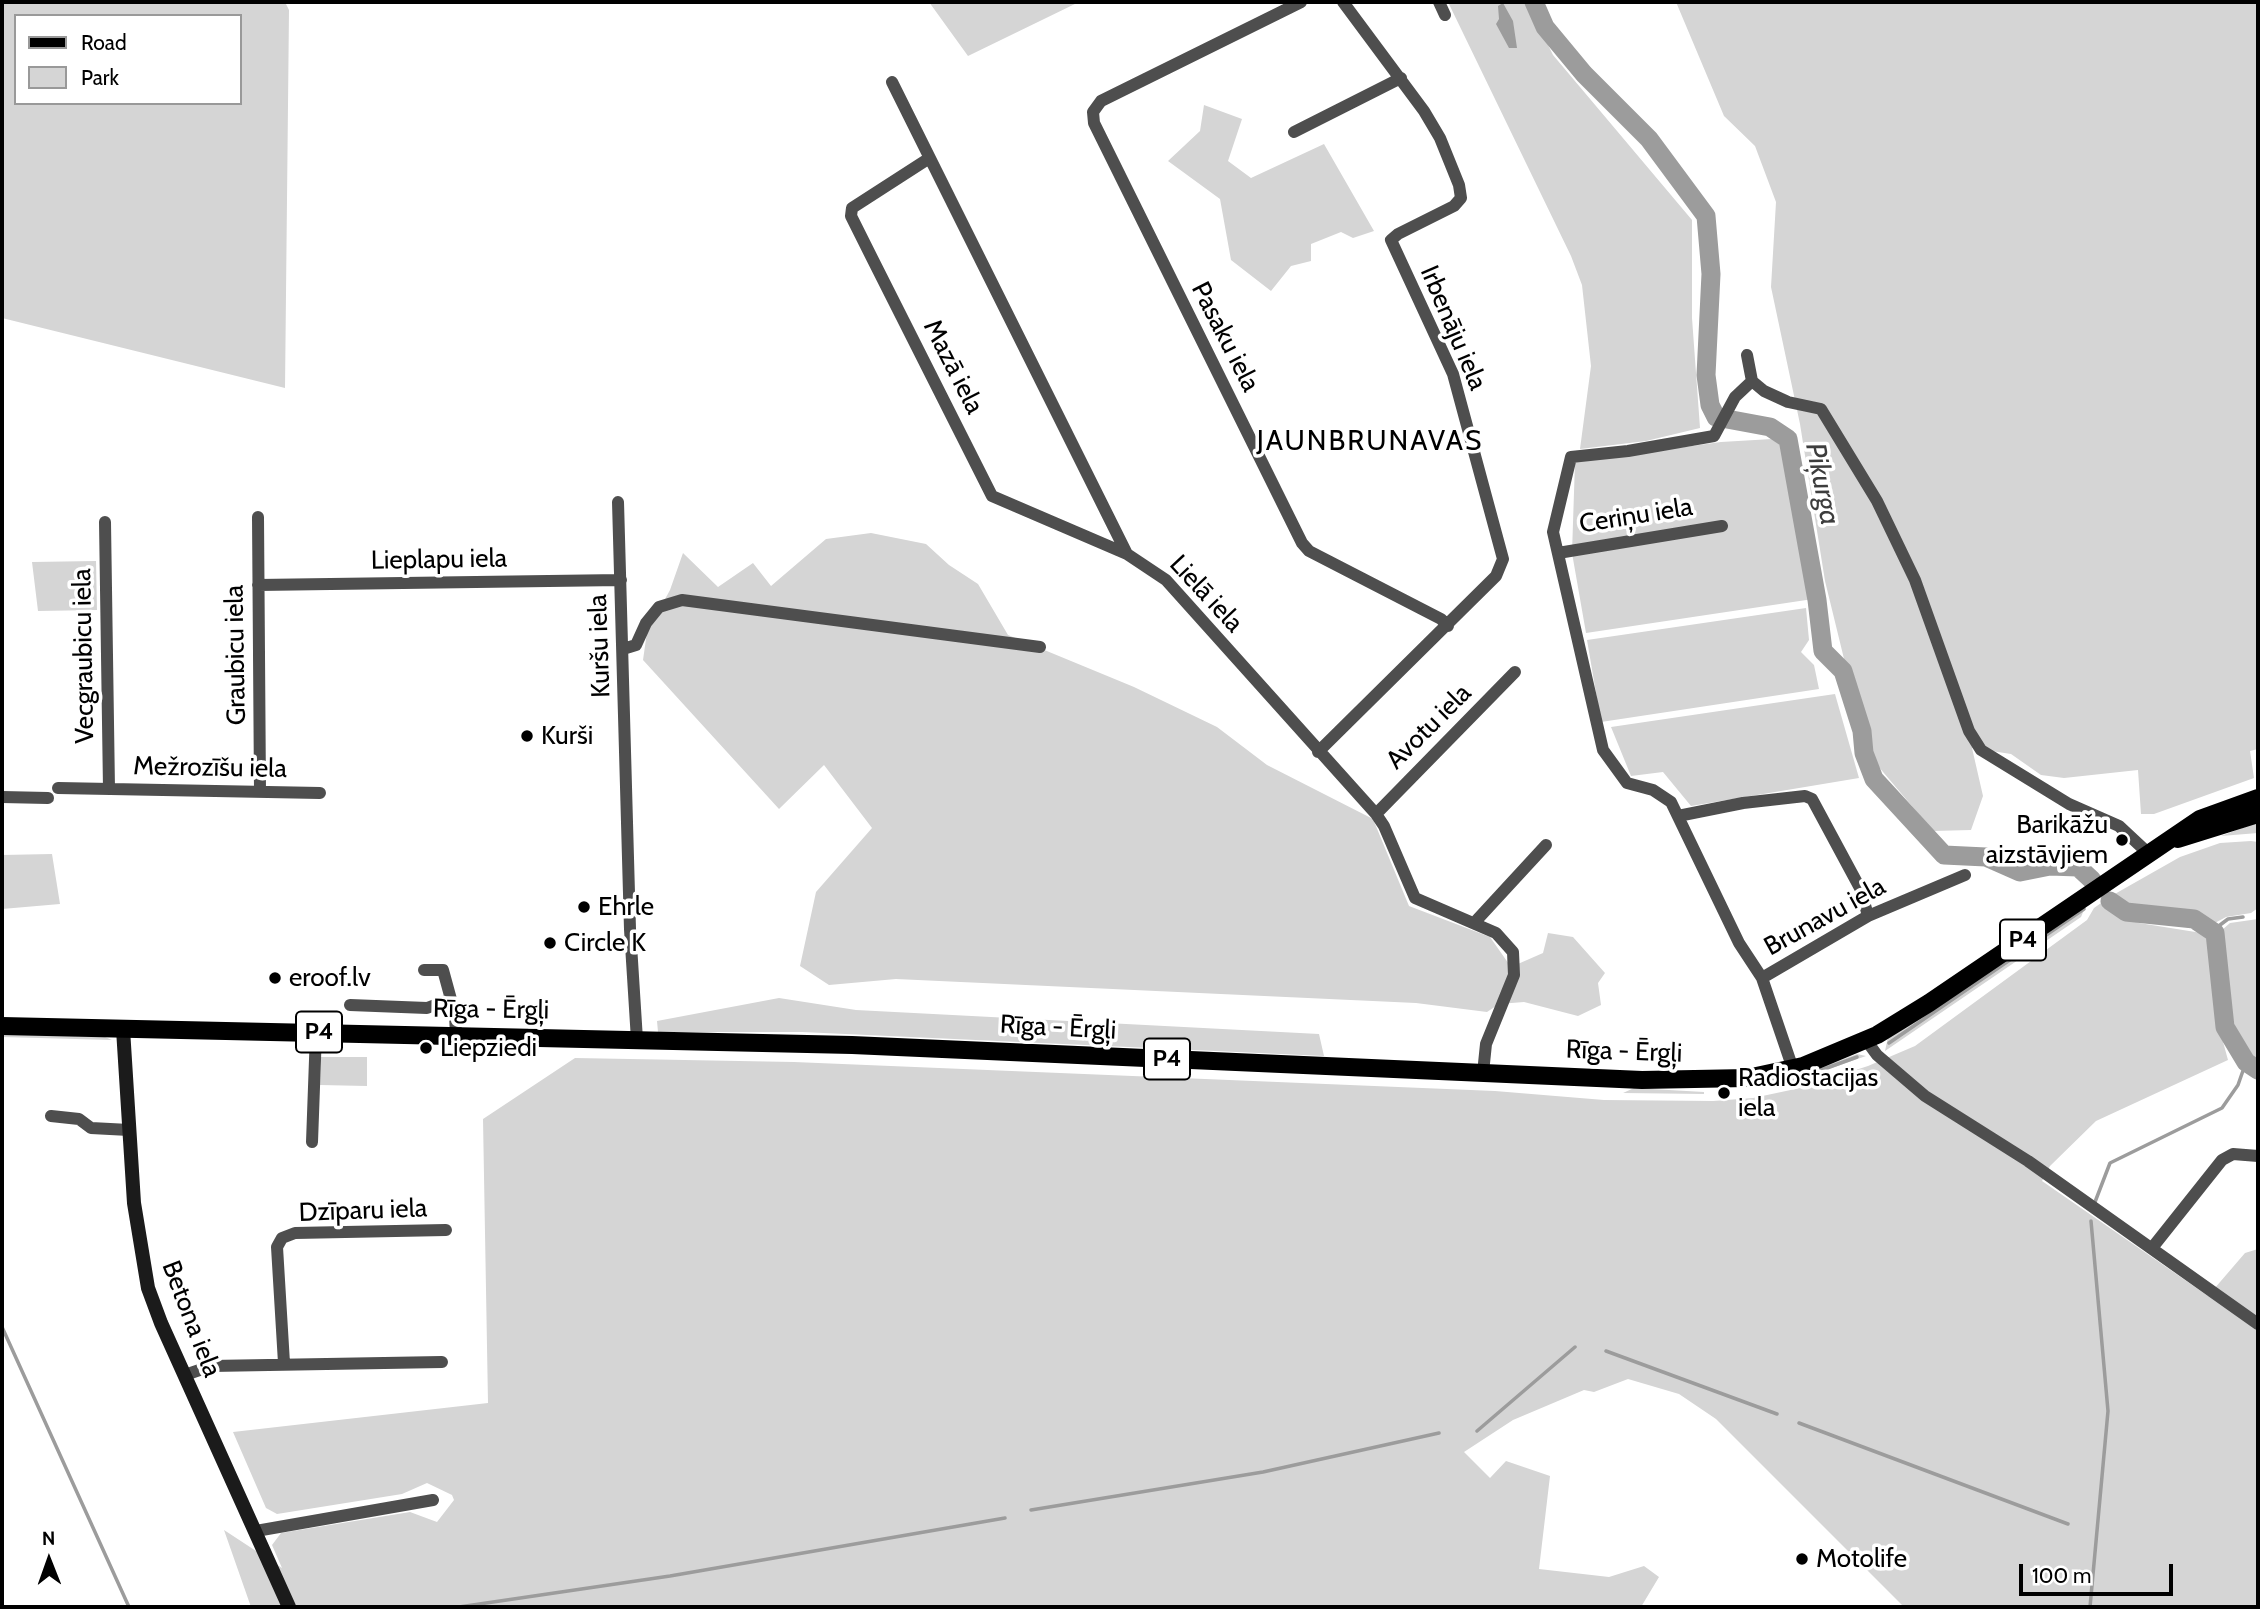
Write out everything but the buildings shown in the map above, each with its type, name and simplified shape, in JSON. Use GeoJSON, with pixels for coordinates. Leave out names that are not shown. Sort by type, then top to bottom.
{"type":"FeatureCollection","features":[{"type":"Feature","properties":{"kind":"main road","name":"Rīga - Ērgļi"},"geometry":{"type":"LineString","coordinates":[[2,1026],[852,1045],[1695,1081],[1747,1078],[1793,1069],[1866,1040],[1912,1015],[2200,819],[2258,799]]}},
{"type":"Feature","properties":{"kind":"main road","name":"Rīga - Ērgļi"},"geometry":{"type":"LineString","coordinates":[[2171,841],[2258,814]]}},
{"type":"Feature","properties":{"kind":"main road","name":"Betona iela"},"geometry":{"type":"LineString","coordinates":[[123,1029],[142,1263],[161,1323],[289,1607]]}},
{"type":"Feature","properties":{"kind":"street","name":"Pasaku iela"},"geometry":{"type":"LineString","coordinates":[[1301,2],[1101,101],[1093,112],[1094,123],[1302,542],[1309,551],[1441,619],[1448,626]]}},
{"type":"Feature","properties":{"kind":"street","name":"Irbenāju iela"},"geometry":{"type":"LineString","coordinates":[[1318,752],[1496,576],[1502,567],[1503,548],[1453,374],[1391,240],[1454,206],[1461,198],[1459,185],[1440,138],[1401,78],[1343,2]]}},
{"type":"Feature","properties":{"kind":"street"},"geometry":{"type":"LineString","coordinates":[[1439,2],[1446,15]]}},
{"type":"Feature","properties":{"kind":"street"},"geometry":{"type":"LineString","coordinates":[[1294,132],[1401,78]]}},
{"type":"Feature","properties":{"kind":"street","name":"Lielā iela"},"geometry":{"type":"LineString","coordinates":[[892,82],[1127,554],[1166,580],[1376,814],[1384,826],[1415,898],[1496,933],[1513,952],[1514,975],[1486,1044],[1483,1073]]}},
{"type":"Feature","properties":{"kind":"street","name":"Mazā iela"},"geometry":{"type":"LineString","coordinates":[[928,159],[852,208],[851,216],[872,258],[992,496],[1127,554]]}},
{"type":"Feature","properties":{"kind":"street"},"geometry":{"type":"LineString","coordinates":[[1747,355],[1752,381],[1775,397],[1821,410],[1877,501],[1915,580],[1969,731],[1981,750],[2069,804],[2119,826],[2149,854]]}},
{"type":"Feature","properties":{"kind":"street"},"geometry":{"type":"LineString","coordinates":[[1752,381],[1735,397],[1714,436],[1628,451],[1571,457],[1553,532],[1604,750],[1627,783],[1662,794],[1678,816],[1739,943],[1762,978]]}},
{"type":"Feature","properties":{"kind":"street","name":"Kuršu iela"},"geometry":{"type":"LineString","coordinates":[[618,502],[630,929],[637,1040]]}},
{"type":"Feature","properties":{"kind":"street","name":"Graubicu iela"},"geometry":{"type":"LineString","coordinates":[[258,517],[260,792]]}},
{"type":"Feature","properties":{"kind":"street","name":"Vecgraubicu iela"},"geometry":{"type":"LineString","coordinates":[[105,522],[109,789]]}},
{"type":"Feature","properties":{"kind":"street","name":"Ceriņu iela"},"geometry":{"type":"LineString","coordinates":[[1558,553],[1722,526]]}},
{"type":"Feature","properties":{"kind":"street","name":"Lieplapu iela"},"geometry":{"type":"LineString","coordinates":[[258,584],[621,580]]}},
{"type":"Feature","properties":{"kind":"street"},"geometry":{"type":"LineString","coordinates":[[623,649],[636,645],[646,623],[659,607],[682,600],[1040,648]]}},
{"type":"Feature","properties":{"kind":"street","name":"Avotu iela"},"geometry":{"type":"LineString","coordinates":[[1376,814],[1516,672]]}},
{"type":"Feature","properties":{"kind":"street","name":"Mežrozīšu iela"},"geometry":{"type":"LineString","coordinates":[[58,788],[320,793]]}},
{"type":"Feature","properties":{"kind":"street"},"geometry":{"type":"LineString","coordinates":[[1678,816],[1743,803],[1805,796],[1812,799],[1861,890],[1868,915]]}},
{"type":"Feature","properties":{"kind":"street"},"geometry":{"type":"LineString","coordinates":[[2,797],[48,798]]}},
{"type":"Feature","properties":{"kind":"street"},"geometry":{"type":"LineString","coordinates":[[1475,922],[1546,845]]}},
{"type":"Feature","properties":{"kind":"street","name":"Brunavu iela"},"geometry":{"type":"LineString","coordinates":[[1793,1069],[1762,978],[1868,915],[1965,875]]}},
{"type":"Feature","properties":{"kind":"street"},"geometry":{"type":"LineString","coordinates":[[424,970],[443,970],[451,999],[456,1035]]}},
{"type":"Feature","properties":{"kind":"street"},"geometry":{"type":"LineString","coordinates":[[350,1005],[427,1008],[451,999]]}},
{"type":"Feature","properties":{"kind":"street"},"geometry":{"type":"LineString","coordinates":[[312,1142],[316,1032]]}},
{"type":"Feature","properties":{"kind":"street"},"geometry":{"type":"LineString","coordinates":[[1866,1040],[1877,1055],[1925,1096],[2028,1161],[2258,1324]]}},
{"type":"Feature","properties":{"kind":"street"},"geometry":{"type":"LineString","coordinates":[[51,1116],[79,1119],[91,1128],[130,1130]]}},
{"type":"Feature","properties":{"kind":"street"},"geometry":{"type":"LineString","coordinates":[[2152,1248],[2222,1160],[2233,1154],[2258,1156]]}},
{"type":"Feature","properties":{"kind":"street","name":"Dzīparu iela"},"geometry":{"type":"LineString","coordinates":[[284,1363],[277,1247],[282,1238],[295,1233],[446,1230]]}},
{"type":"Feature","properties":{"kind":"street"},"geometry":{"type":"LineString","coordinates":[[185,1375],[211,1366],[442,1362]]}},
{"type":"Feature","properties":{"kind":"street"},"geometry":{"type":"LineString","coordinates":[[256,1531],[433,1500]]}},
{"type":"Feature","properties":{"kind":"green space"},"geometry":{"type":"Polygon","coordinates":[[[2,2],[285,2],[289,10],[285,388],[2,318],[2,2]]]}},
{"type":"Feature","properties":{"kind":"green space"},"geometry":{"type":"Polygon","coordinates":[[[929,2],[1079,2],[968,56],[929,2]]]}},
{"type":"Feature","properties":{"kind":"green space"},"geometry":{"type":"Polygon","coordinates":[[[1448,2],[1527,2],[1553,55],[1692,220],[1692,318],[1700,428],[1646,441],[1580,449],[1591,366],[1582,285],[1571,256],[1448,2]]]}},
{"type":"Feature","properties":{"kind":"green space"},"geometry":{"type":"Polygon","coordinates":[[[1676,2],[2258,2],[2258,749],[2250,751],[2254,778],[2154,814],[2141,814],[2138,770],[2064,778],[2041,775],[2011,754],[1972,748],[1983,796],[1971,830],[1933,831],[1867,753],[1825,581],[1800,424],[1771,287],[1776,202],[1755,146],[1724,116],[1676,2]]]}},
{"type":"Feature","properties":{"kind":"green space"},"geometry":{"type":"Polygon","coordinates":[[[1204,105],[1242,119],[1228,161],[1251,178],[1324,144],[1374,231],[1353,238],[1341,232],[1311,244],[1311,261],[1291,266],[1271,291],[1231,260],[1220,199],[1168,161],[1200,131],[1204,105]]]}},
{"type":"Feature","properties":{"kind":"green space"},"geometry":{"type":"Polygon","coordinates":[[[1772,439],[1783,447],[1813,599],[1586,633],[1572,553],[1575,462],[1721,442],[1772,439]]]}},
{"type":"Feature","properties":{"kind":"green space"},"geometry":{"type":"Polygon","coordinates":[[[871,533],[926,544],[949,565],[978,584],[1008,635],[1134,687],[1217,727],[1267,765],[1373,819],[1409,906],[1490,937],[1511,967],[1543,953],[1548,933],[1573,937],[1605,973],[1598,983],[1601,1005],[1578,1016],[1524,1002],[1499,1004],[1487,1012],[1416,1003],[896,979],[829,985],[800,966],[816,892],[872,828],[824,765],[779,809],[643,660],[647,632],[670,590],[683,553],[718,587],[753,563],[771,586],[826,539],[871,533]]]}},
{"type":"Feature","properties":{"kind":"green space"},"geometry":{"type":"Polygon","coordinates":[[[96,561],[97,610],[38,611],[32,562],[96,561]]]}},
{"type":"Feature","properties":{"kind":"green space"},"geometry":{"type":"Polygon","coordinates":[[[1806,608],[1809,640],[1801,652],[1814,665],[1819,689],[1601,722],[1587,640],[1806,608]]]}},
{"type":"Feature","properties":{"kind":"green space"},"geometry":{"type":"Polygon","coordinates":[[[1835,694],[1859,778],[1691,806],[1663,772],[1631,776],[1611,727],[1835,694]]]}},
{"type":"Feature","properties":{"kind":"green space"},"geometry":{"type":"Polygon","coordinates":[[[2258,822],[2258,833],[2221,836],[2258,822]]]}},
{"type":"Feature","properties":{"kind":"green space"},"geometry":{"type":"Polygon","coordinates":[[[2258,842],[2258,908],[2251,913],[2226,917],[2213,924],[2195,916],[2120,904],[2113,895],[2180,857],[2220,843],[2258,842]]]}},
{"type":"Feature","properties":{"kind":"green space"},"geometry":{"type":"Polygon","coordinates":[[[52,854],[60,904],[2,909],[2,855],[52,854]]]}},
{"type":"Feature","properties":{"kind":"green space"},"geometry":{"type":"Polygon","coordinates":[[[2104,901],[2109,908],[2139,923],[2208,934],[2217,1020],[2228,1060],[2096,1121],[2050,1166],[2042,1181],[2208,1296],[2245,1253],[2258,1249],[2258,1607],[1904,1607],[1716,1419],[1679,1394],[1628,1379],[1594,1392],[1584,1390],[1513,1420],[1464,1452],[1490,1478],[1506,1461],[1550,1476],[1539,1569],[1609,1577],[1644,1566],[1659,1577],[1641,1607],[251,1607],[224,1530],[282,1568],[272,1545],[281,1533],[410,1512],[437,1522],[454,1500],[452,1495],[427,1483],[402,1494],[277,1514],[266,1508],[233,1432],[488,1403],[483,1119],[575,1058],[794,1062],[1495,1091],[1604,1100],[1713,1101],[1753,1098],[1800,1088],[1868,1066],[1915,1046],[2087,920],[2094,908],[2104,901]]]}},
{"type":"Feature","properties":{"kind":"green space"},"geometry":{"type":"Polygon","coordinates":[[[2086,905],[2081,917],[1885,1051],[1888,1037],[2086,905]]]}},
{"type":"Feature","properties":{"kind":"green space"},"geometry":{"type":"Polygon","coordinates":[[[2258,919],[2258,1064],[2238,1039],[2227,996],[2222,930],[2230,923],[2258,919]]]}},
{"type":"Feature","properties":{"kind":"green space"},"geometry":{"type":"Polygon","coordinates":[[[779,998],[856,1010],[1319,1034],[1324,1056],[802,1032],[658,1032],[657,1021],[779,998]]]}},
{"type":"Feature","properties":{"kind":"green space"},"geometry":{"type":"Polygon","coordinates":[[[2,1034],[105,1037],[112,1040],[2,1037],[2,1034]]]}},
{"type":"Feature","properties":{"kind":"green space"},"geometry":{"type":"Polygon","coordinates":[[[1857,1054],[1866,1056],[1792,1082],[1791,1079],[1857,1054]]]}},
{"type":"Feature","properties":{"kind":"green space"},"geometry":{"type":"Polygon","coordinates":[[[321,1057],[367,1057],[367,1086],[320,1085],[321,1057]]]}},
{"type":"Feature","properties":{"kind":"green space"},"geometry":{"type":"Polygon","coordinates":[[[1634,1088],[1704,1092],[1704,1094],[1623,1093],[1634,1088]]]}},
{"type":"Feature","properties":{"kind":"shaded area"},"geometry":{"type":"Polygon","coordinates":[[[1503,3],[1513,21],[1517,48],[1509,48],[1496,24],[1499,19],[1498,6],[1503,3]]]}},
{"type":"Feature","properties":{"kind":"waterway","name":"Piķurga"},"geometry":{"type":"LineString","coordinates":[[1534,2],[1545,27],[1584,74],[1649,139],[1706,216],[1711,274],[1706,375],[1710,405],[1716,417],[1770,427],[1788,439],[1817,600],[1823,651],[1843,671],[1862,731],[1864,753],[1874,779],[1944,855],[1986,857],[2020,872],[2050,866],[2078,867],[2092,880]]}},
{"type":"Feature","properties":{"kind":"waterway","name":"Piķurga"},"geometry":{"type":"LineString","coordinates":[[2110,901],[2126,912],[2194,919],[2215,933],[2225,1027],[2246,1062],[2258,1070]]}},
{"type":"Feature","properties":{"kind":"waterway"},"geometry":{"type":"LineString","coordinates":[[1889,1043],[2084,909]]}},
{"type":"Feature","properties":{"kind":"waterway"},"geometry":{"type":"LineString","coordinates":[[2212,931],[2228,919],[2243,917]]}},
{"type":"Feature","properties":{"kind":"waterway"},"geometry":{"type":"LineString","coordinates":[[1794,1080],[1857,1057]]}},
{"type":"Feature","properties":{"kind":"waterway"},"geometry":{"type":"LineString","coordinates":[[2095,1202],[2110,1163],[2222,1108],[2238,1085],[2246,1062]]}},
{"type":"Feature","properties":{"kind":"waterway"},"geometry":{"type":"LineString","coordinates":[[2090,1607],[2108,1411],[2091,1221]]}},
{"type":"Feature","properties":{"kind":"waterway"},"geometry":{"type":"LineString","coordinates":[[2,1327],[129,1607]]}},
{"type":"Feature","properties":{"kind":"waterway"},"geometry":{"type":"LineString","coordinates":[[1477,1431],[1575,1347]]}},
{"type":"Feature","properties":{"kind":"waterway"},"geometry":{"type":"LineString","coordinates":[[1606,1351],[1777,1414]]}},
{"type":"Feature","properties":{"kind":"waterway"},"geometry":{"type":"LineString","coordinates":[[1799,1423],[2068,1524]]}},
{"type":"Feature","properties":{"kind":"waterway"},"geometry":{"type":"LineString","coordinates":[[1031,1510],[1263,1472],[1439,1433]]}},
{"type":"Feature","properties":{"kind":"waterway"},"geometry":{"type":"LineString","coordinates":[[459,1607],[670,1576],[1005,1518]]}},
{"type":"Feature","properties":{"kind":"place","name":"Kurši"},"geometry":{"type":"Point","coordinates":[527,736]}},
{"type":"Feature","properties":{"kind":"place","name":"Barikāžu aizstāvjiem"},"geometry":{"type":"Point","coordinates":[2122,840]}},
{"type":"Feature","properties":{"kind":"place","name":"Ehrle"},"geometry":{"type":"Point","coordinates":[584,907]}},
{"type":"Feature","properties":{"kind":"place","name":"Circle K"},"geometry":{"type":"Point","coordinates":[550,943]}},
{"type":"Feature","properties":{"kind":"place","name":"eroof.lv"},"geometry":{"type":"Point","coordinates":[275,978]}},
{"type":"Feature","properties":{"kind":"place","name":"Liepziedi"},"geometry":{"type":"Point","coordinates":[426,1048]}},
{"type":"Feature","properties":{"kind":"place","name":"Radiostacijas iela"},"geometry":{"type":"Point","coordinates":[1724,1093]}},
{"type":"Feature","properties":{"kind":"place","name":"Motolife"},"geometry":{"type":"Point","coordinates":[1802,1559]}},
{"type":"Feature","properties":{"kind":"district","name":"JAUNBRUNAVAS"},"geometry":{"type":"Point","coordinates":[1370,442]}}]}
